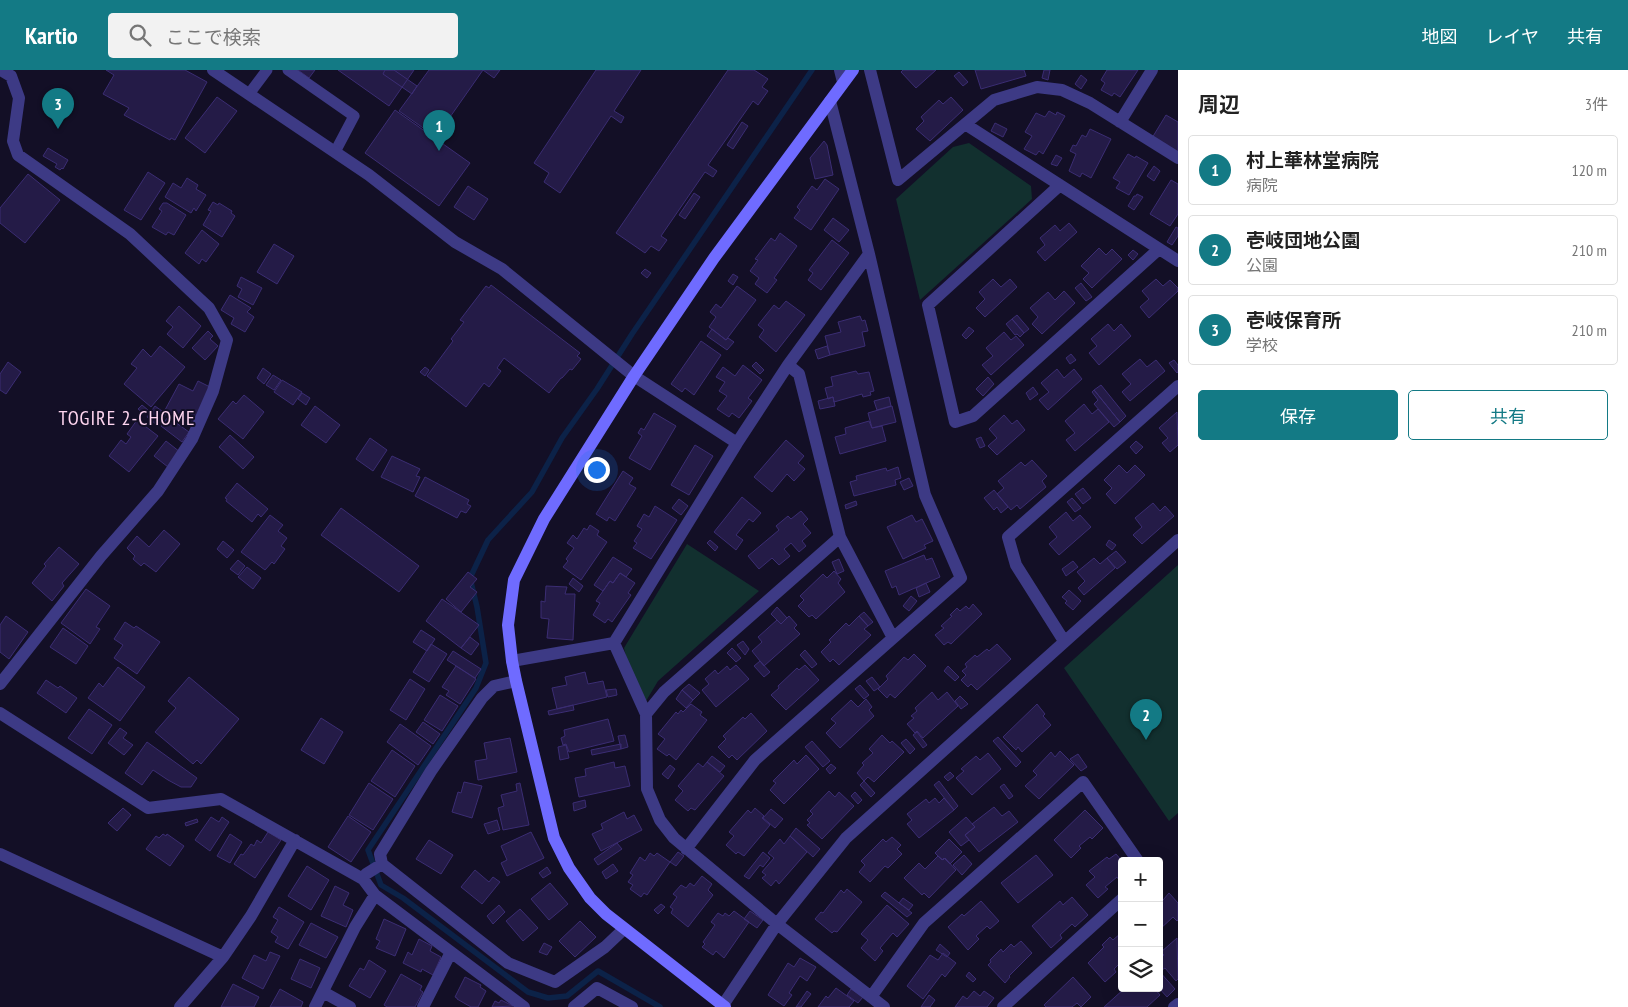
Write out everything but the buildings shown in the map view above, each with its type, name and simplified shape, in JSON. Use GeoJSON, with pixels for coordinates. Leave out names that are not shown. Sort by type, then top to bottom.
{"type":"FeatureCollection","features":[{"type":"Feature","properties":{"kind":"street"},"geometry":{"type":"LineString","coordinates":[[0,684],[101,556],[158,491],[192,439],[213,391],[227,340],[209,308],[130,234],[18,155],[13,141],[18,98],[11,76],[1,70]]}},
{"type":"Feature","properties":{"kind":"street"},"geometry":{"type":"LineString","coordinates":[[213,70],[369,175],[455,242],[502,269],[609,358],[737,443]]}},
{"type":"Feature","properties":{"kind":"street"},"geometry":{"type":"LineString","coordinates":[[853,70],[842,76],[830,101],[714,258],[634,376],[544,519],[514,580],[508,625],[512,661],[554,838],[569,868],[590,898],[606,914],[724,1006],[776,924],[846,838],[1178,540]]}},
{"type":"Feature","properties":{"kind":"street"},"geometry":{"type":"LineString","coordinates":[[870,70],[898,180],[994,100],[1036,87],[1062,90],[1090,102],[1178,158]]}},
{"type":"Feature","properties":{"kind":"street"},"geometry":{"type":"LineString","coordinates":[[1120,122],[1152,70]]}},
{"type":"Feature","properties":{"kind":"street"},"geometry":{"type":"LineString","coordinates":[[686,849],[755,760],[961,578],[925,495],[869,254],[830,101]]}},
{"type":"Feature","properties":{"kind":"street"},"geometry":{"type":"LineString","coordinates":[[965,124],[1178,261]]}},
{"type":"Feature","properties":{"kind":"street"},"geometry":{"type":"LineString","coordinates":[[1060,185],[928,305],[955,422],[973,416],[1160,249]]}},
{"type":"Feature","properties":{"kind":"street"},"geometry":{"type":"LineString","coordinates":[[512,661],[614,642],[737,443],[788,365],[869,254]]}},
{"type":"Feature","properties":{"kind":"street"},"geometry":{"type":"LineString","coordinates":[[788,365],[799,374],[840,537],[893,638]]}},
{"type":"Feature","properties":{"kind":"street"},"geometry":{"type":"LineString","coordinates":[[1064,641],[1016,565],[1008,537],[1178,386]]}},
{"type":"Feature","properties":{"kind":"street"},"geometry":{"type":"LineString","coordinates":[[646,714],[664,692],[840,537]]}},
{"type":"Feature","properties":{"kind":"street"},"geometry":{"type":"LineString","coordinates":[[614,642],[646,714],[647,789],[660,820],[674,838],[686,849],[776,924],[884,1007]]}},
{"type":"Feature","properties":{"kind":"street"},"geometry":{"type":"LineString","coordinates":[[516,681],[494,686],[482,698],[431,771],[380,854],[382,864],[508,963],[555,982],[605,947],[624,929]]}},
{"type":"Feature","properties":{"kind":"street"},"geometry":{"type":"LineString","coordinates":[[0,713],[148,808],[221,799],[364,877],[374,895],[524,1007]]}},
{"type":"Feature","properties":{"kind":"street"},"geometry":{"type":"LineString","coordinates":[[871,997],[924,924],[1084,782],[1135,857]]}},
{"type":"Feature","properties":{"kind":"street"},"geometry":{"type":"LineString","coordinates":[[180,1007],[223,957],[251,916],[294,840]]}},
{"type":"Feature","properties":{"kind":"street"},"geometry":{"type":"LineString","coordinates":[[0,854],[223,957]]}},
{"type":"Feature","properties":{"kind":"street"},"geometry":{"type":"LineString","coordinates":[[364,877],[382,864]]}},
{"type":"Feature","properties":{"kind":"street"},"geometry":{"type":"LineString","coordinates":[[315,1007],[374,895]]}},
{"type":"Feature","properties":{"kind":"street"},"geometry":{"type":"LineString","coordinates":[[1003,1007],[1119,902]]}},
{"type":"Feature","properties":{"kind":"street"},"geometry":{"type":"LineString","coordinates":[[423,1007],[451,952]]}},
{"type":"Feature","properties":{"kind":"street"},"geometry":{"type":"LineString","coordinates":[[574,1007],[597,988],[632,1007]]}},
{"type":"Feature","properties":{"kind":"street"},"geometry":{"type":"LineString","coordinates":[[323,992],[350,1007]]}},
{"type":"Feature","properties":{"kind":"street"},"geometry":{"type":"LineString","coordinates":[[1174,1007],[1178,1004]]}},
{"type":"Feature","properties":{"kind":"lane"},"geometry":{"type":"LineString","coordinates":[[249,94],[267,70]]}},
{"type":"Feature","properties":{"kind":"lane"},"geometry":{"type":"LineString","coordinates":[[288,70],[354,116],[335,152]]}},
{"type":"Feature","properties":{"kind":"green space"},"geometry":{"type":"Polygon","coordinates":[[[969,143],[1031,186],[1032,199],[920,300],[896,199],[953,147],[969,143]]]}},
{"type":"Feature","properties":{"kind":"green space"},"geometry":{"type":"Polygon","coordinates":[[[687,544],[759,591],[658,681],[646,701],[637,702],[624,648],[687,544]]]}},
{"type":"Feature","properties":{"kind":"green space"},"geometry":{"type":"Polygon","coordinates":[[[1178,565],[1178,813],[1169,821],[1064,668],[1178,565]]]}},
{"type":"Feature","properties":{"kind":"waterway"},"geometry":{"type":"LineString","coordinates":[[660,1007],[598,971],[567,996],[548,998],[528,992],[403,898],[381,885],[368,850],[476,688],[486,663],[477,607],[470,578],[488,540],[532,492],[562,438],[812,70]]}},
{"type":"Feature","properties":{"kind":"place","name":"壱岐保育所"},"geometry":{"type":"Point","coordinates":[58,129]}},
{"type":"Feature","properties":{"kind":"place","name":"村上華林堂病院"},"geometry":{"type":"Point","coordinates":[439,151]}},
{"type":"Feature","properties":{"kind":"place","name":"壱岐団地公園"},"geometry":{"type":"Point","coordinates":[1146,740]}},
{"type":"Feature","properties":{"kind":"district","name":"TOGIRE 2-CHOME"},"geometry":{"type":"Point","coordinates":[127,418]}}]}
